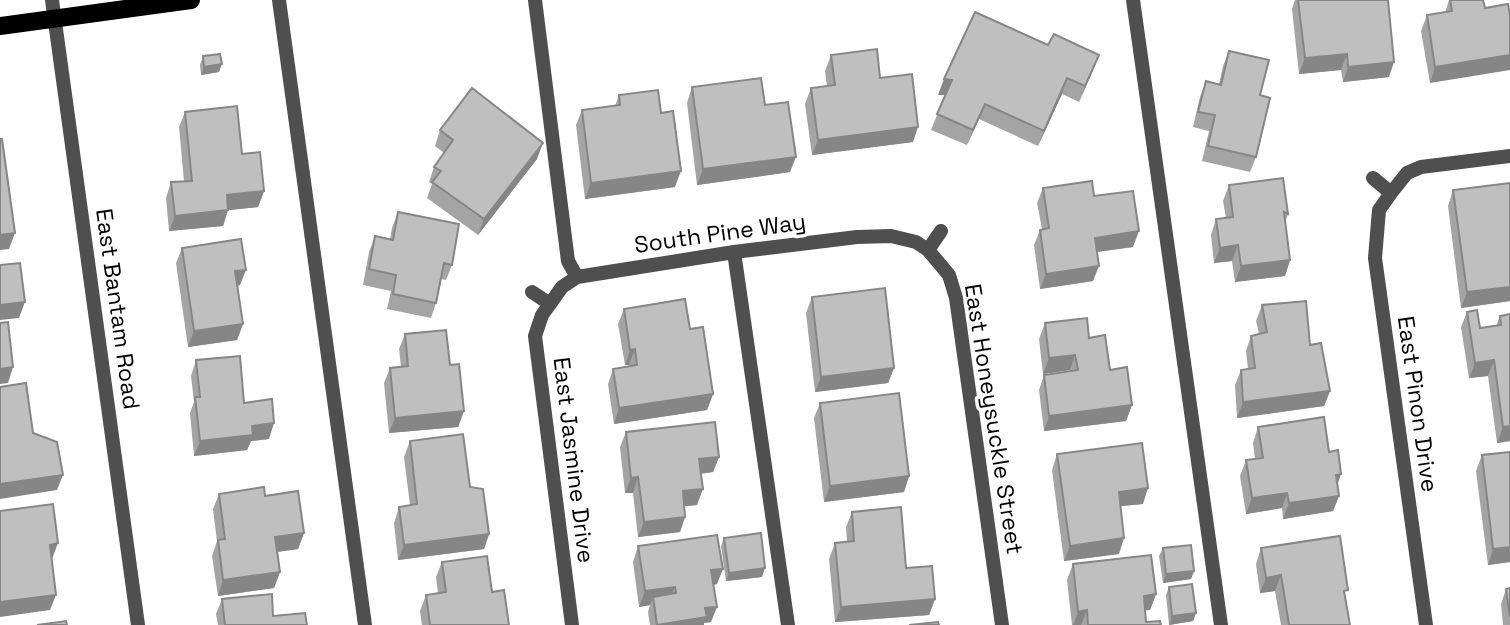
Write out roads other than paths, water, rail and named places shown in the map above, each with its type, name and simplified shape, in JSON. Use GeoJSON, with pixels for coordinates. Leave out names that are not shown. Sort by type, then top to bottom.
{"type":"FeatureCollection","features":[{"type":"Feature","properties":{"kind":"main road"},"geometry":{"type":"LineString","coordinates":[[0,26],[53,9],[191,0]]}},
{"type":"Feature","properties":{"kind":"street"},"geometry":{"type":"LineString","coordinates":[[278,0],[365,625]]}},
{"type":"Feature","properties":{"kind":"street"},"geometry":{"type":"LineString","coordinates":[[531,292],[550,304],[562,287],[577,277],[568,261],[535,0]]}},
{"type":"Feature","properties":{"kind":"street"},"geometry":{"type":"LineString","coordinates":[[1133,0],[1221,625]]}},
{"type":"Feature","properties":{"kind":"street","name":"East Bantam Road"},"geometry":{"type":"LineString","coordinates":[[53,9],[138,625]]}},
{"type":"Feature","properties":{"kind":"street"},"geometry":{"type":"LineString","coordinates":[[1373,178],[1391,193],[1407,173],[1421,167],[1510,156]]}},
{"type":"Feature","properties":{"kind":"street","name":"East Pinon Drive"},"geometry":{"type":"LineString","coordinates":[[1391,193],[1379,210],[1375,258],[1426,625]]}},
{"type":"Feature","properties":{"kind":"street"},"geometry":{"type":"LineString","coordinates":[[928,250],[941,231]]}},
{"type":"Feature","properties":{"kind":"street","name":"South Pine Way"},"geometry":{"type":"LineString","coordinates":[[577,277],[734,252],[891,236],[916,242],[928,250]]}},
{"type":"Feature","properties":{"kind":"street","name":"East Honeysuckle Street"},"geometry":{"type":"LineString","coordinates":[[928,250],[950,275],[956,298],[1002,625]]}},
{"type":"Feature","properties":{"kind":"street"},"geometry":{"type":"LineString","coordinates":[[734,252],[788,625]]}},
{"type":"Feature","properties":{"kind":"street","name":"East Jasmine Drive"},"geometry":{"type":"LineString","coordinates":[[550,304],[542,315],[536,336],[572,625]]}}]}
